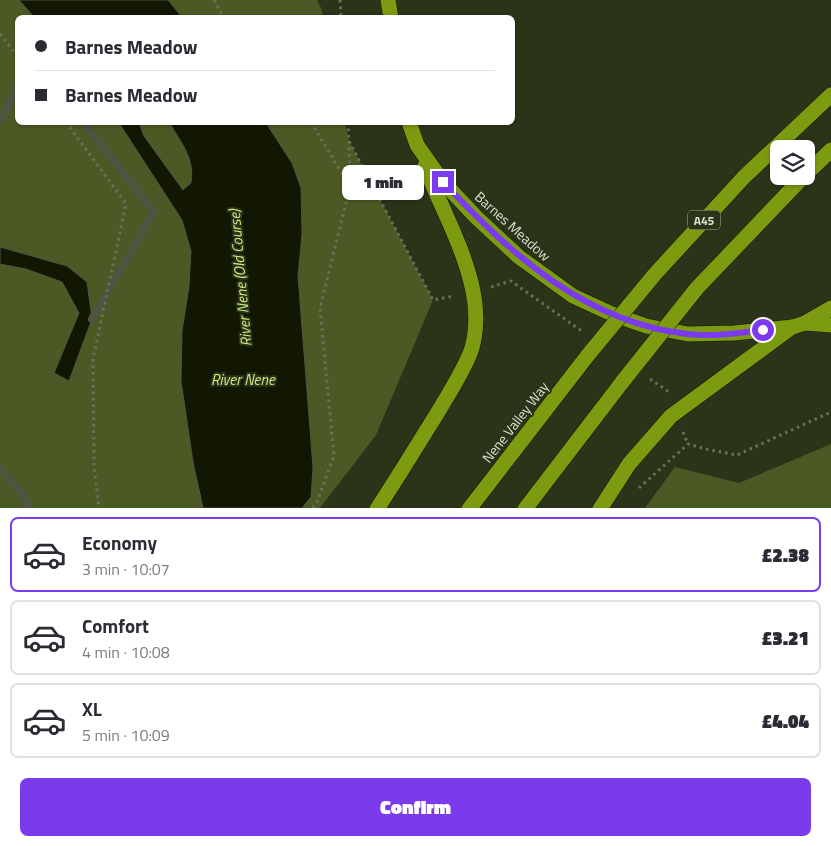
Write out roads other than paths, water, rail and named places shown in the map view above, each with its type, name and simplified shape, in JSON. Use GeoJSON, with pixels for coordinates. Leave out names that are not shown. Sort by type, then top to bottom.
{"type":"FeatureCollection","features":[{"type":"Feature","properties":{"kind":"highway"},"geometry":{"type":"LineString","coordinates":[[388,0],[390,15]]}},
{"type":"Feature","properties":{"kind":"highway","name":"Nene Valley Way"},"geometry":{"type":"LineString","coordinates":[[469,508],[588,355],[655,274],[744,177],[831,95]]}},
{"type":"Feature","properties":{"kind":"highway","name":"Barnes Meadow"},"geometry":{"type":"LineString","coordinates":[[410,125],[417,145],[443,182],[476,217],[519,257],[573,296],[612,314],[646,326],[688,334],[734,334],[799,325],[831,308]]}},
{"type":"Feature","properties":{"kind":"highway"},"geometry":{"type":"LineString","coordinates":[[377,508],[411,458],[451,390],[470,352],[476,328],[474,292],[462,251],[436,196],[417,145]]}},
{"type":"Feature","properties":{"kind":"highway"},"geometry":{"type":"LineString","coordinates":[[815,165],[831,150]]}},
{"type":"Feature","properties":{"kind":"highway"},"geometry":{"type":"LineString","coordinates":[[525,508],[696,288],[795,185]]}},
{"type":"Feature","properties":{"kind":"highway"},"geometry":{"type":"LineString","coordinates":[[600,508],[629,464],[671,416],[799,325],[831,324]]}},
{"type":"Feature","properties":{"kind":"water"},"geometry":{"type":"Polygon","coordinates":[[[19,0],[168,0],[180,15],[32,15],[19,0]]]}},
{"type":"Feature","properties":{"kind":"water","name":"River Nene"},"geometry":{"type":"Polygon","coordinates":[[[120,125],[140,125],[144,136],[183,190],[191,183],[191,166],[186,151],[171,125],[267,125],[292,163],[301,188],[302,234],[298,276],[313,467],[311,497],[302,508],[203,508],[193,462],[181,381],[182,331],[189,287],[191,251],[182,220],[120,125]]]}},
{"type":"Feature","properties":{"kind":"water"},"geometry":{"type":"Polygon","coordinates":[[[0,247],[67,266],[87,282],[92,319],[69,381],[54,373],[79,313],[62,282],[26,269],[0,264],[0,247]]]}},
{"type":"Feature","properties":{"kind":"waterway"},"geometry":{"type":"LineString","coordinates":[[0,121],[15,92]]}},
{"type":"Feature","properties":{"kind":"waterway"},"geometry":{"type":"LineString","coordinates":[[85,125],[154,212],[92,319]]}},
{"type":"Feature","properties":{"kind":"waterway"},"geometry":{"type":"LineString","coordinates":[[0,468],[24,496],[29,508]]}},
{"type":"Feature","properties":{"kind":"water label","name":"River Nene (Old Course)"},"geometry":{"type":"Point","coordinates":[240,278]}}]}
